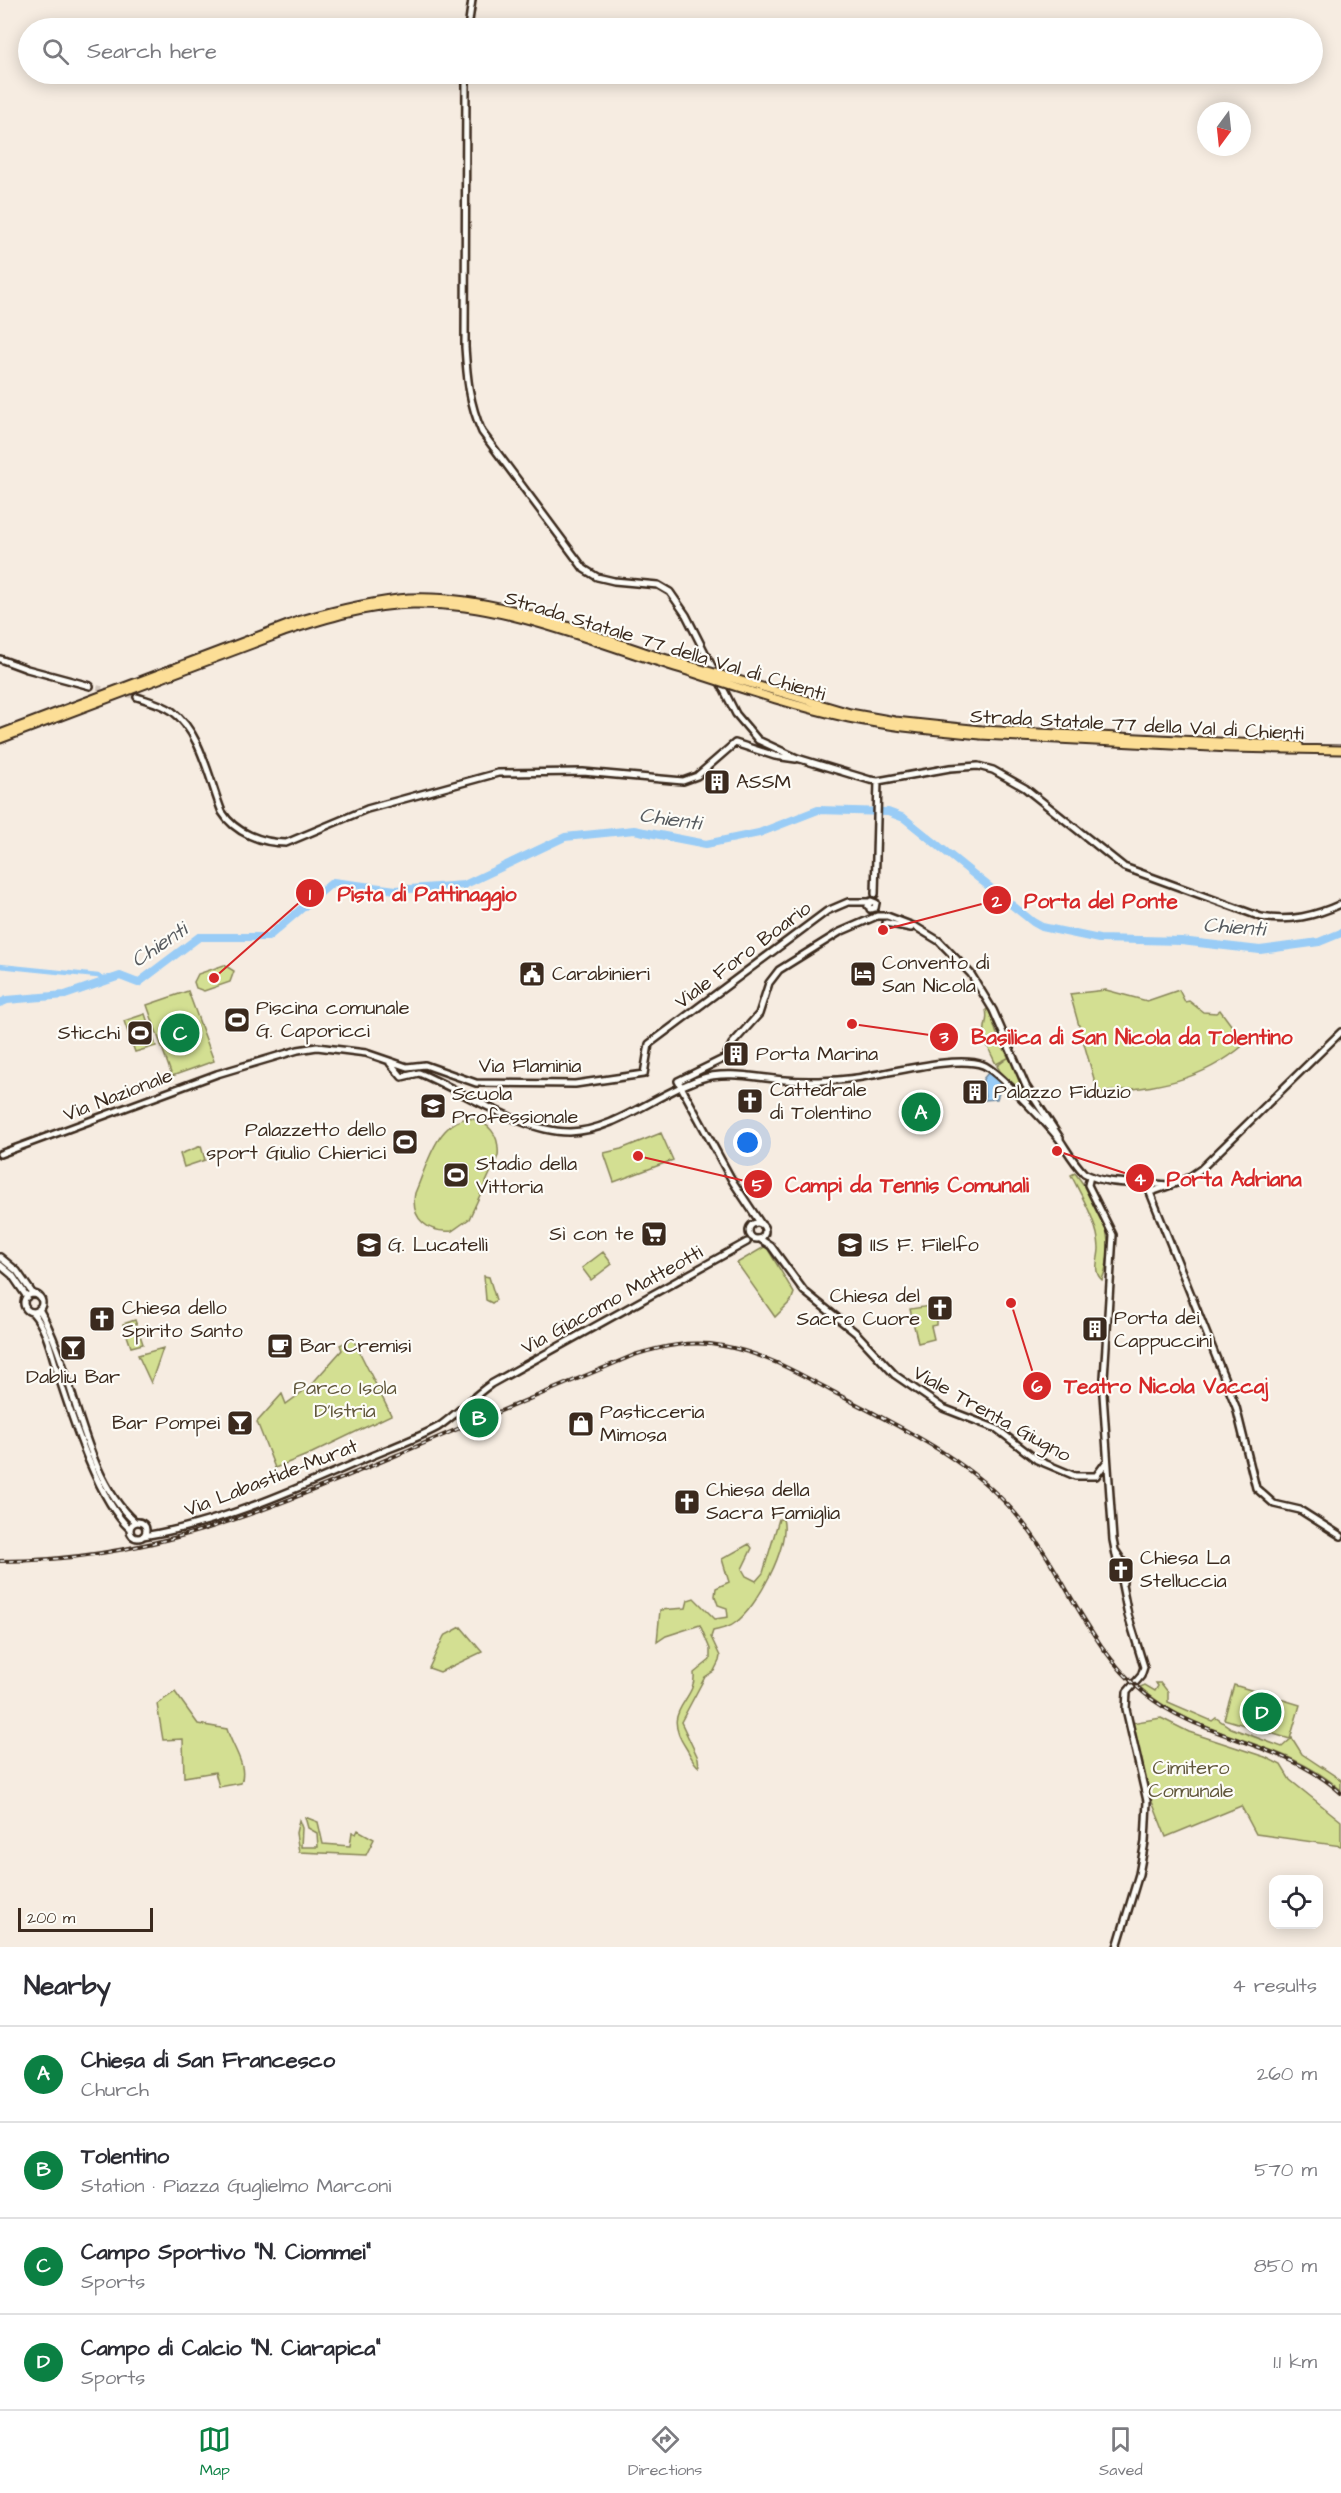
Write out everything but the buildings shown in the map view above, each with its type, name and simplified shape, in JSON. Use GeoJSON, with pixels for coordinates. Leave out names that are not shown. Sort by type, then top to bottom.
{"type":"FeatureCollection","features":[{"type":"Feature","properties":{"kind":"highway","name":"Strada Statale 77 della Val di Chienti"},"geometry":{"type":"LineString","coordinates":[[0,734],[327,618],[390,606],[458,606],[495,611],[656,659],[814,710],[896,726],[981,735],[1230,746],[1341,748]]}},
{"type":"Feature","properties":{"kind":"highway","name":"Strada Statale 77 della Val di Chienti"},"geometry":{"type":"LineString","coordinates":[[0,739],[25,727]]}},
{"type":"Feature","properties":{"kind":"street"},"geometry":{"type":"LineString","coordinates":[[469,18],[472,0]]}},
{"type":"Feature","properties":{"kind":"street"},"geometry":{"type":"LineString","coordinates":[[466,84],[465,347],[468,390],[473,412],[482,432],[584,569],[597,577],[658,585],[670,592],[686,615],[746,729],[769,747],[797,758],[878,781],[939,769],[986,768],[1025,788],[1124,867],[1261,917],[1276,920],[1295,919],[1323,912],[1341,904]]}},
{"type":"Feature","properties":{"kind":"street"},"geometry":{"type":"LineString","coordinates":[[0,659],[27,669],[90,686]]}},
{"type":"Feature","properties":{"kind":"street"},"geometry":{"type":"LineString","coordinates":[[137,697],[171,711],[185,723],[192,735],[222,813],[229,823],[266,841],[286,843],[345,816],[507,772],[584,772],[683,781],[697,776],[735,743],[783,758],[797,758]]}},
{"type":"Feature","properties":{"kind":"street"},"geometry":{"type":"LineString","coordinates":[[867,921],[875,894],[878,781]]}},
{"type":"Feature","properties":{"kind":"street","name":"Viale Foro Boario"},"geometry":{"type":"LineString","coordinates":[[644,1074],[648,1046],[827,911],[844,903],[861,902],[872,905]]}},
{"type":"Feature","properties":{"kind":"street"},"geometry":{"type":"LineString","coordinates":[[872,905],[885,918],[930,935],[950,951],[971,975],[993,1010],[1026,1086],[1058,1132],[1060,1140]]}},
{"type":"Feature","properties":{"kind":"street"},"geometry":{"type":"LineString","coordinates":[[872,905],[878,922],[885,918]]}},
{"type":"Feature","properties":{"kind":"street"},"geometry":{"type":"LineString","coordinates":[[754,1217],[753,1239],[765,1233],[761,1224],[754,1217],[680,1088],[680,1078],[726,1056],[732,1044],[759,1014],[769,983],[779,970],[840,932],[875,918]]}},
{"type":"Feature","properties":{"kind":"street"},"geometry":{"type":"LineString","coordinates":[[680,1088],[700,1079],[717,1076],[795,1081],[879,1076],[938,1064],[982,1065],[996,1074],[1060,1140],[1080,1169],[1090,1176],[1152,1188],[1185,1180],[1201,1169],[1341,1032]]}},
{"type":"Feature","properties":{"kind":"street","name":"Via Nazionale"},"geometry":{"type":"LineString","coordinates":[[0,1154],[217,1074],[298,1050],[332,1047],[387,1059],[405,1070],[419,1073],[529,1125],[555,1131],[580,1131],[593,1128],[643,1107],[680,1088]]}},
{"type":"Feature","properties":{"kind":"street","name":"Via Flaminia"},"geometry":{"type":"LineString","coordinates":[[405,1070],[425,1065],[476,1083],[575,1084],[644,1074]]}},
{"type":"Feature","properties":{"kind":"street"},"geometry":{"type":"LineString","coordinates":[[1090,1176],[1088,1185],[1113,1235],[1103,1394],[1114,1548],[1128,1615],[1144,1661],[1143,1673],[1126,1697],[1126,1709],[1147,1801],[1145,1842],[1139,1874],[1117,1947]]}},
{"type":"Feature","properties":{"kind":"street"},"geometry":{"type":"LineString","coordinates":[[1152,1188],[1154,1200],[1236,1407],[1253,1482],[1261,1494],[1274,1504],[1300,1510],[1341,1536]]}},
{"type":"Feature","properties":{"kind":"street"},"geometry":{"type":"LineString","coordinates":[[752,1226],[761,1224]]}},
{"type":"Feature","properties":{"kind":"street","name":"Viale Trenta Giugno"},"geometry":{"type":"LineString","coordinates":[[753,1239],[771,1246],[798,1286],[856,1334],[895,1375],[943,1408],[997,1429],[1037,1460],[1070,1475],[1091,1478],[1099,1474]]}},
{"type":"Feature","properties":{"kind":"street","name":"Via Giacomo Matteotti"},"geometry":{"type":"LineString","coordinates":[[458,1409],[491,1384],[753,1239]]}},
{"type":"Feature","properties":{"kind":"street"},"geometry":{"type":"LineString","coordinates":[[0,1257],[17,1271],[30,1296]]}},
{"type":"Feature","properties":{"kind":"street"},"geometry":{"type":"LineString","coordinates":[[0,1265],[30,1296],[40,1299],[39,1309],[54,1339],[79,1419],[117,1504],[135,1522],[143,1523],[146,1528],[156,1534]]}},
{"type":"Feature","properties":{"kind":"street"},"geometry":{"type":"LineString","coordinates":[[30,1296],[25,1307],[38,1318],[73,1421],[111,1508],[130,1529],[133,1537],[143,1536],[146,1528]]}},
{"type":"Feature","properties":{"kind":"street"},"geometry":{"type":"LineString","coordinates":[[32,1312],[39,1309]]}},
{"type":"Feature","properties":{"kind":"street","name":"Via Labastide-Murat"},"geometry":{"type":"LineString","coordinates":[[143,1536],[214,1518],[325,1476],[437,1427],[458,1409]]}},
{"type":"Feature","properties":{"kind":"street"},"geometry":{"type":"LineString","coordinates":[[1108,1460],[1099,1474],[1109,1481]]}},
{"type":"Feature","properties":{"kind":"street"},"geometry":{"type":"LineString","coordinates":[[130,1529],[135,1522]]}},
{"type":"Feature","properties":{"kind":"green space"},"geometry":{"type":"Polygon","coordinates":[[[224,965],[234,971],[230,982],[204,991],[196,988],[194,982],[198,974],[224,965]]]}},
{"type":"Feature","properties":{"kind":"green space"},"geometry":{"type":"Polygon","coordinates":[[[1106,990],[1147,1001],[1179,990],[1185,1002],[1189,1001],[1203,1012],[1216,1013],[1220,1010],[1245,1044],[1211,1067],[1176,1081],[1098,1093],[1070,994],[1106,990]]]}},
{"type":"Feature","properties":{"kind":"green space"},"geometry":{"type":"Polygon","coordinates":[[[188,991],[214,1061],[172,1076],[147,1005],[188,991]]]}},
{"type":"Feature","properties":{"kind":"green space"},"geometry":{"type":"Polygon","coordinates":[[[989,1009],[998,1038],[1033,1102],[997,1066],[1008,1058],[996,1064],[991,1054],[985,1032],[986,1010],[989,1009]]]}},
{"type":"Feature","properties":{"kind":"green space","name":"Sticchi"},"geometry":{"type":"Polygon","coordinates":[[[145,1014],[156,1046],[135,1052],[124,1021],[145,1014]]]}},
{"type":"Feature","properties":{"kind":"green space","name":"Stadio della Vittoria"},"geometry":{"type":"Polygon","coordinates":[[[469,1118],[482,1123],[492,1131],[497,1142],[498,1156],[469,1219],[452,1231],[435,1230],[428,1227],[418,1217],[414,1202],[415,1193],[434,1147],[441,1136],[458,1121],[469,1118]]]}},
{"type":"Feature","properties":{"kind":"green space"},"geometry":{"type":"Polygon","coordinates":[[[661,1133],[673,1160],[614,1182],[604,1153],[621,1149],[661,1133]]]}},
{"type":"Feature","properties":{"kind":"green space"},"geometry":{"type":"Polygon","coordinates":[[[201,1146],[205,1160],[184,1167],[180,1154],[201,1146]]]}},
{"type":"Feature","properties":{"kind":"green space"},"geometry":{"type":"Polygon","coordinates":[[[1075,1173],[1092,1198],[1104,1224],[1108,1250],[1102,1280],[1097,1273],[1099,1248],[1096,1229],[1071,1175],[1075,1173]]]}},
{"type":"Feature","properties":{"kind":"green space"},"geometry":{"type":"Polygon","coordinates":[[[766,1246],[794,1293],[791,1301],[775,1317],[737,1263],[766,1246]]]}},
{"type":"Feature","properties":{"kind":"green space"},"geometry":{"type":"Polygon","coordinates":[[[603,1252],[612,1264],[591,1280],[582,1268],[603,1252]]]}},
{"type":"Feature","properties":{"kind":"green space"},"geometry":{"type":"Polygon","coordinates":[[[484,1276],[489,1277],[496,1300],[492,1303],[486,1300],[484,1276]]]}},
{"type":"Feature","properties":{"kind":"green space"},"geometry":{"type":"Polygon","coordinates":[[[936,1305],[936,1325],[931,1326],[934,1339],[918,1343],[910,1309],[936,1305]]]}},
{"type":"Feature","properties":{"kind":"green space"},"geometry":{"type":"Polygon","coordinates":[[[135,1320],[143,1344],[131,1347],[123,1324],[135,1320]]]}},
{"type":"Feature","properties":{"kind":"green space","name":"Parco Isola D'Istria"},"geometry":{"type":"Polygon","coordinates":[[[353,1339],[391,1415],[275,1468],[257,1422],[282,1394],[286,1404],[309,1387],[342,1350],[340,1345],[353,1339]]]}},
{"type":"Feature","properties":{"kind":"green space"},"geometry":{"type":"Polygon","coordinates":[[[163,1348],[151,1383],[138,1355],[163,1348]]]}},
{"type":"Feature","properties":{"kind":"green space"},"geometry":{"type":"Polygon","coordinates":[[[779,1519],[783,1519],[782,1544],[770,1576],[743,1616],[730,1626],[713,1631],[711,1637],[720,1656],[719,1661],[714,1671],[705,1677],[681,1722],[698,1758],[699,1767],[693,1761],[679,1735],[676,1724],[677,1715],[690,1692],[694,1673],[710,1660],[710,1649],[700,1625],[666,1636],[657,1642],[660,1610],[686,1608],[688,1600],[694,1598],[715,1619],[728,1617],[727,1608],[718,1605],[715,1596],[716,1588],[729,1582],[722,1559],[749,1544],[752,1548],[742,1569],[746,1576],[756,1581],[763,1573],[779,1519]]]}},
{"type":"Feature","properties":{"kind":"green space"},"geometry":{"type":"Polygon","coordinates":[[[461,1627],[482,1652],[440,1672],[429,1668],[444,1636],[461,1627]]]}},
{"type":"Feature","properties":{"kind":"green space"},"geometry":{"type":"Polygon","coordinates":[[[1156,1683],[1161,1683],[1168,1692],[1168,1702],[1212,1721],[1216,1718],[1231,1728],[1282,1747],[1292,1738],[1302,1754],[1341,1780],[1341,1790],[1318,1773],[1293,1759],[1187,1718],[1163,1705],[1140,1687],[1145,1685],[1155,1691],[1158,1686],[1156,1683]]]}},
{"type":"Feature","properties":{"kind":"green space"},"geometry":{"type":"Polygon","coordinates":[[[1234,1685],[1300,1705],[1290,1739],[1224,1719],[1234,1685]]]}},
{"type":"Feature","properties":{"kind":"green space"},"geometry":{"type":"Polygon","coordinates":[[[175,1692],[198,1724],[227,1729],[241,1763],[243,1776],[241,1783],[219,1787],[215,1772],[184,1777],[183,1739],[163,1740],[157,1704],[175,1692]]]}},
{"type":"Feature","properties":{"kind":"green space","name":"Cimitero Comunale"},"geometry":{"type":"Polygon","coordinates":[[[1161,1718],[1189,1732],[1265,1757],[1281,1765],[1290,1780],[1341,1821],[1341,1846],[1256,1834],[1241,1806],[1166,1837],[1147,1789],[1131,1723],[1161,1718]]]}},
{"type":"Feature","properties":{"kind":"green space"},"geometry":{"type":"Polygon","coordinates":[[[305,1817],[318,1822],[323,1844],[350,1846],[352,1832],[356,1834],[358,1830],[374,1839],[366,1855],[299,1852],[296,1833],[299,1820],[302,1828],[301,1847],[318,1847],[317,1833],[308,1828],[305,1817]]]}},
{"type":"Feature","properties":{"kind":"water"},"geometry":{"type":"Polygon","coordinates":[[[988,1073],[1002,1084],[997,1099],[985,1100],[983,1079],[988,1073]]]}},
{"type":"Feature","properties":{"kind":"waterway","name":"Chienti"},"geometry":{"type":"LineString","coordinates":[[0,1003],[7,1000],[65,995],[120,976],[138,983],[199,937],[268,937],[333,882],[396,890],[464,885],[565,837],[634,830],[706,844],[759,833],[818,810],[888,812],[904,818],[1042,927],[1099,939],[1181,941],[1260,950],[1319,942],[1341,933]]}},
{"type":"Feature","properties":{"kind":"waterway"},"geometry":{"type":"LineString","coordinates":[[0,966],[101,978],[113,977]]}},
{"type":"Feature","properties":{"kind":"tunnel"},"geometry":{"type":"LineString","coordinates":[[90,686],[112,691]]}},
{"type":"Feature","properties":{"kind":"tunnel"},"geometry":{"type":"LineString","coordinates":[[121,693],[137,697]]}},
{"type":"Feature","properties":{"kind":"railway"},"geometry":{"type":"LineString","coordinates":[[0,1561],[55,1559],[108,1552],[158,1542],[208,1528],[305,1494],[634,1355],[678,1345],[723,1346],[768,1359],[797,1373],[933,1446],[977,1476],[1015,1513],[1032,1535],[1106,1652],[1144,1693],[1191,1722],[1294,1762],[1319,1776],[1341,1793]]}},
{"type":"Feature","properties":{"kind":"place","name":"ASSM"},"geometry":{"type":"Point","coordinates":[717,782]}},
{"type":"Feature","properties":{"kind":"place","name":"Porta del Ponte"},"geometry":{"type":"Point","coordinates":[883,930]}},
{"type":"Feature","properties":{"kind":"place","name":"Carabinieri"},"geometry":{"type":"Point","coordinates":[532,974]}},
{"type":"Feature","properties":{"kind":"place","name":"Convento di San Nicola"},"geometry":{"type":"Point","coordinates":[863,974]}},
{"type":"Feature","properties":{"kind":"place","name":"Pista di Pattinaggio"},"geometry":{"type":"Point","coordinates":[214,978]}},
{"type":"Feature","properties":{"kind":"place","name":"Piscina comunale G. Caporicci"},"geometry":{"type":"Point","coordinates":[237,1020]}},
{"type":"Feature","properties":{"kind":"place","name":"Basilica di San Nicola da Tolentino"},"geometry":{"type":"Point","coordinates":[852,1024]}},
{"type":"Feature","properties":{"kind":"place","name":"Sticchi"},"geometry":{"type":"Point","coordinates":[140,1033]}},
{"type":"Feature","properties":{"kind":"place","name":"Campo Sportivo \"N. Ciommei\""},"geometry":{"type":"Point","coordinates":[180,1033]}},
{"type":"Feature","properties":{"kind":"place","name":"Porta Marina"},"geometry":{"type":"Point","coordinates":[736,1054]}},
{"type":"Feature","properties":{"kind":"place","name":"Palazzo Fiduzio"},"geometry":{"type":"Point","coordinates":[975,1092]}},
{"type":"Feature","properties":{"kind":"place","name":"Cattedrale di Tolentino"},"geometry":{"type":"Point","coordinates":[750,1101]}},
{"type":"Feature","properties":{"kind":"place","name":"Scuola Professionale"},"geometry":{"type":"Point","coordinates":[433,1106]}},
{"type":"Feature","properties":{"kind":"place","name":"Chiesa di San Francesco"},"geometry":{"type":"Point","coordinates":[921,1112]}},
{"type":"Feature","properties":{"kind":"place","name":"Palazzetto dello sport Giulio Chierici"},"geometry":{"type":"Point","coordinates":[405,1142]}},
{"type":"Feature","properties":{"kind":"place","name":"Porta Adriana"},"geometry":{"type":"Point","coordinates":[1057,1151]}},
{"type":"Feature","properties":{"kind":"place","name":"Campi da Tennis Comunali"},"geometry":{"type":"Point","coordinates":[638,1156]}},
{"type":"Feature","properties":{"kind":"place","name":"Stadio della Vittoria"},"geometry":{"type":"Point","coordinates":[456,1175]}},
{"type":"Feature","properties":{"kind":"place","name":"Sì con te"},"geometry":{"type":"Point","coordinates":[654,1234]}},
{"type":"Feature","properties":{"kind":"place","name":"G. Lucatelli"},"geometry":{"type":"Point","coordinates":[369,1245]}},
{"type":"Feature","properties":{"kind":"place","name":"IIS F. Filelfo"},"geometry":{"type":"Point","coordinates":[850,1245]}},
{"type":"Feature","properties":{"kind":"place","name":"Teatro Nicola Vaccaj"},"geometry":{"type":"Point","coordinates":[1011,1303]}},
{"type":"Feature","properties":{"kind":"place","name":"Chiesa del Sacro Cuore"},"geometry":{"type":"Point","coordinates":[940,1308]}},
{"type":"Feature","properties":{"kind":"place","name":"Chiesa dello Spirito Santo"},"geometry":{"type":"Point","coordinates":[102,1319]}},
{"type":"Feature","properties":{"kind":"place","name":"Porta dei Cappuccini"},"geometry":{"type":"Point","coordinates":[1095,1329]}},
{"type":"Feature","properties":{"kind":"place","name":"Bar Cremisi"},"geometry":{"type":"Point","coordinates":[280,1346]}},
{"type":"Feature","properties":{"kind":"place","name":"Dabliu Bar"},"geometry":{"type":"Point","coordinates":[73,1348]}},
{"type":"Feature","properties":{"kind":"place","name":"Tolentino"},"geometry":{"type":"Point","coordinates":[479,1418]}},
{"type":"Feature","properties":{"kind":"place","name":"Bar Pompei"},"geometry":{"type":"Point","coordinates":[240,1423]}},
{"type":"Feature","properties":{"kind":"place","name":"Pasticceria Mimosa"},"geometry":{"type":"Point","coordinates":[581,1424]}},
{"type":"Feature","properties":{"kind":"place","name":"Chiesa della Sacra Famiglia"},"geometry":{"type":"Point","coordinates":[687,1502]}},
{"type":"Feature","properties":{"kind":"place","name":"Chiesa La Stelluccia"},"geometry":{"type":"Point","coordinates":[1121,1570]}},
{"type":"Feature","properties":{"kind":"place","name":"Campo di Calcio \"N. Ciarapica\""},"geometry":{"type":"Point","coordinates":[1262,1712]}}]}
